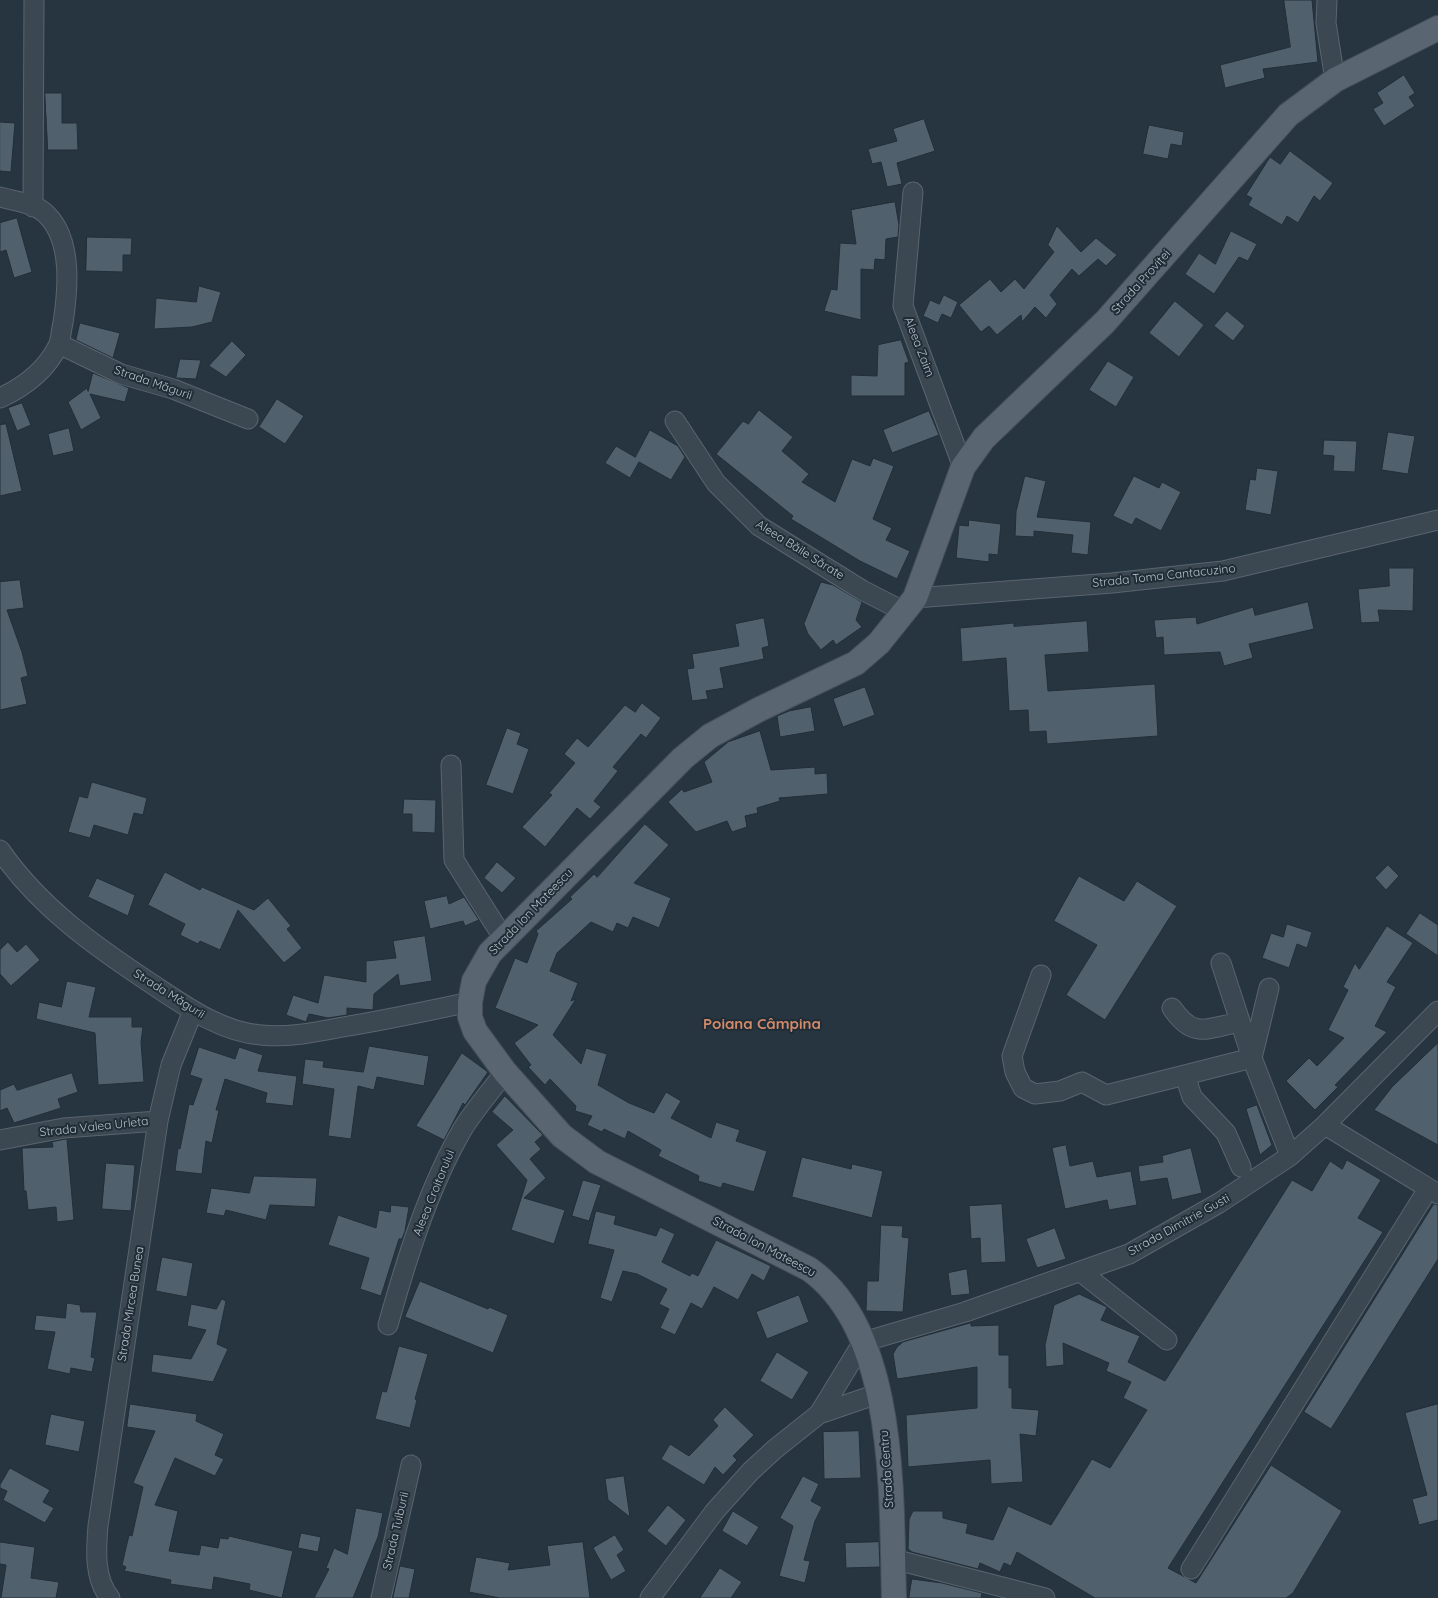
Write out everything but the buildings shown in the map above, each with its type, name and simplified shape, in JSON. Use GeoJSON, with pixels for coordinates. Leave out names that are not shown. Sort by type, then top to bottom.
{"type":"FeatureCollection","features":[{"type":"Feature","properties":{"kind":"main road","name":"Strada Proviței"},"geometry":{"type":"LineString","coordinates":[[910,605],[963,467],[984,438],[1105,322],[1288,115],[1335,80],[1438,28]]}},
{"type":"Feature","properties":{"kind":"main road","name":"Strada Ion Mateescu"},"geometry":{"type":"LineString","coordinates":[[863,1342],[840,1299],[826,1281],[809,1269],[626,1177],[578,1150],[546,1120],[505,1072],[475,1032],[470,1017],[470,1002],[474,981],[480,967],[504,939],[683,758],[710,736],[758,710],[856,663],[878,643],[910,605]]}},
{"type":"Feature","properties":{"kind":"main road","name":"Strada Centru"},"geometry":{"type":"LineString","coordinates":[[863,1342],[880,1393],[887,1451],[894,1598]]}},
{"type":"Feature","properties":{"kind":"street"},"geometry":{"type":"LineString","coordinates":[[33,207],[34,0]]}},
{"type":"Feature","properties":{"kind":"street"},"geometry":{"type":"LineString","coordinates":[[1327,0],[1326,23],[1335,80]]}},
{"type":"Feature","properties":{"kind":"street","name":"Aleea Zaim"},"geometry":{"type":"LineString","coordinates":[[913,192],[903,306],[963,467]]}},
{"type":"Feature","properties":{"kind":"street"},"geometry":{"type":"LineString","coordinates":[[0,197],[46,213],[55,226],[67,268],[65,310],[59,344],[45,367],[27,383],[0,398]]}},
{"type":"Feature","properties":{"kind":"street","name":"Strada Măgurii"},"geometry":{"type":"LineString","coordinates":[[59,344],[121,374],[173,388],[248,419]]}},
{"type":"Feature","properties":{"kind":"street","name":"Aleea Băile Sărate"},"geometry":{"type":"LineString","coordinates":[[675,421],[716,483],[759,526],[862,590],[910,605]]}},
{"type":"Feature","properties":{"kind":"street","name":"Strada Toma Cantacuzino"},"geometry":{"type":"LineString","coordinates":[[910,605],[1223,571],[1438,520]]}},
{"type":"Feature","properties":{"kind":"street"},"geometry":{"type":"LineString","coordinates":[[451,765],[454,860],[504,939]]}},
{"type":"Feature","properties":{"kind":"street","name":"Strada Măgurii"},"geometry":{"type":"LineString","coordinates":[[0,850],[36,894],[75,929],[193,1011],[234,1030],[259,1035],[287,1036],[388,1020],[470,1002]]}},
{"type":"Feature","properties":{"kind":"street"},"geometry":{"type":"LineString","coordinates":[[1221,963],[1252,1058],[1290,1156]]}},
{"type":"Feature","properties":{"kind":"street"},"geometry":{"type":"LineString","coordinates":[[1041,975],[1012,1056],[1015,1072],[1023,1088],[1035,1094],[1060,1091],[1082,1082],[1106,1095],[1252,1058]]}},
{"type":"Feature","properties":{"kind":"street"},"geometry":{"type":"LineString","coordinates":[[1252,1058],[1269,988]]}},
{"type":"Feature","properties":{"kind":"street"},"geometry":{"type":"LineString","coordinates":[[1172,1008],[1182,1024],[1198,1031],[1240,1022]]}},
{"type":"Feature","properties":{"kind":"street","name":"Strada Mircea Bunea"},"geometry":{"type":"LineString","coordinates":[[110,1598],[104,1591],[96,1553],[98,1526],[158,1121],[171,1065],[193,1011]]}},
{"type":"Feature","properties":{"kind":"street","name":"Strada Dimitrie Gusti"},"geometry":{"type":"LineString","coordinates":[[863,1342],[966,1312],[1129,1254],[1245,1188],[1290,1156],[1325,1125],[1438,1011]]}},
{"type":"Feature","properties":{"kind":"street","name":"Aleea Croitorului"},"geometry":{"type":"LineString","coordinates":[[388,1326],[404,1268],[448,1156],[463,1128],[505,1072]]}},
{"type":"Feature","properties":{"kind":"street"},"geometry":{"type":"LineString","coordinates":[[1185,1075],[1192,1098],[1226,1133],[1241,1167]]}},
{"type":"Feature","properties":{"kind":"street","name":"Strada Valea Urleta"},"geometry":{"type":"LineString","coordinates":[[0,1140],[64,1128],[158,1121]]}},
{"type":"Feature","properties":{"kind":"street"},"geometry":{"type":"LineString","coordinates":[[1191,1570],[1433,1192],[1325,1125]]}},
{"type":"Feature","properties":{"kind":"street"},"geometry":{"type":"LineString","coordinates":[[1082,1272],[1167,1340]]}},
{"type":"Feature","properties":{"kind":"street"},"geometry":{"type":"LineString","coordinates":[[819,1414],[863,1342]]}},
{"type":"Feature","properties":{"kind":"street"},"geometry":{"type":"LineString","coordinates":[[650,1598],[714,1512],[775,1449],[819,1414],[880,1393]]}},
{"type":"Feature","properties":{"kind":"street","name":"Strada Tulburii"},"geometry":{"type":"LineString","coordinates":[[381,1598],[411,1465]]}},
{"type":"Feature","properties":{"kind":"street"},"geometry":{"type":"LineString","coordinates":[[893,1560],[1045,1598]]}},
{"type":"Feature","properties":{"kind":"district","name":"Poiana Câmpina"},"geometry":{"type":"Point","coordinates":[762,1024]}}]}
